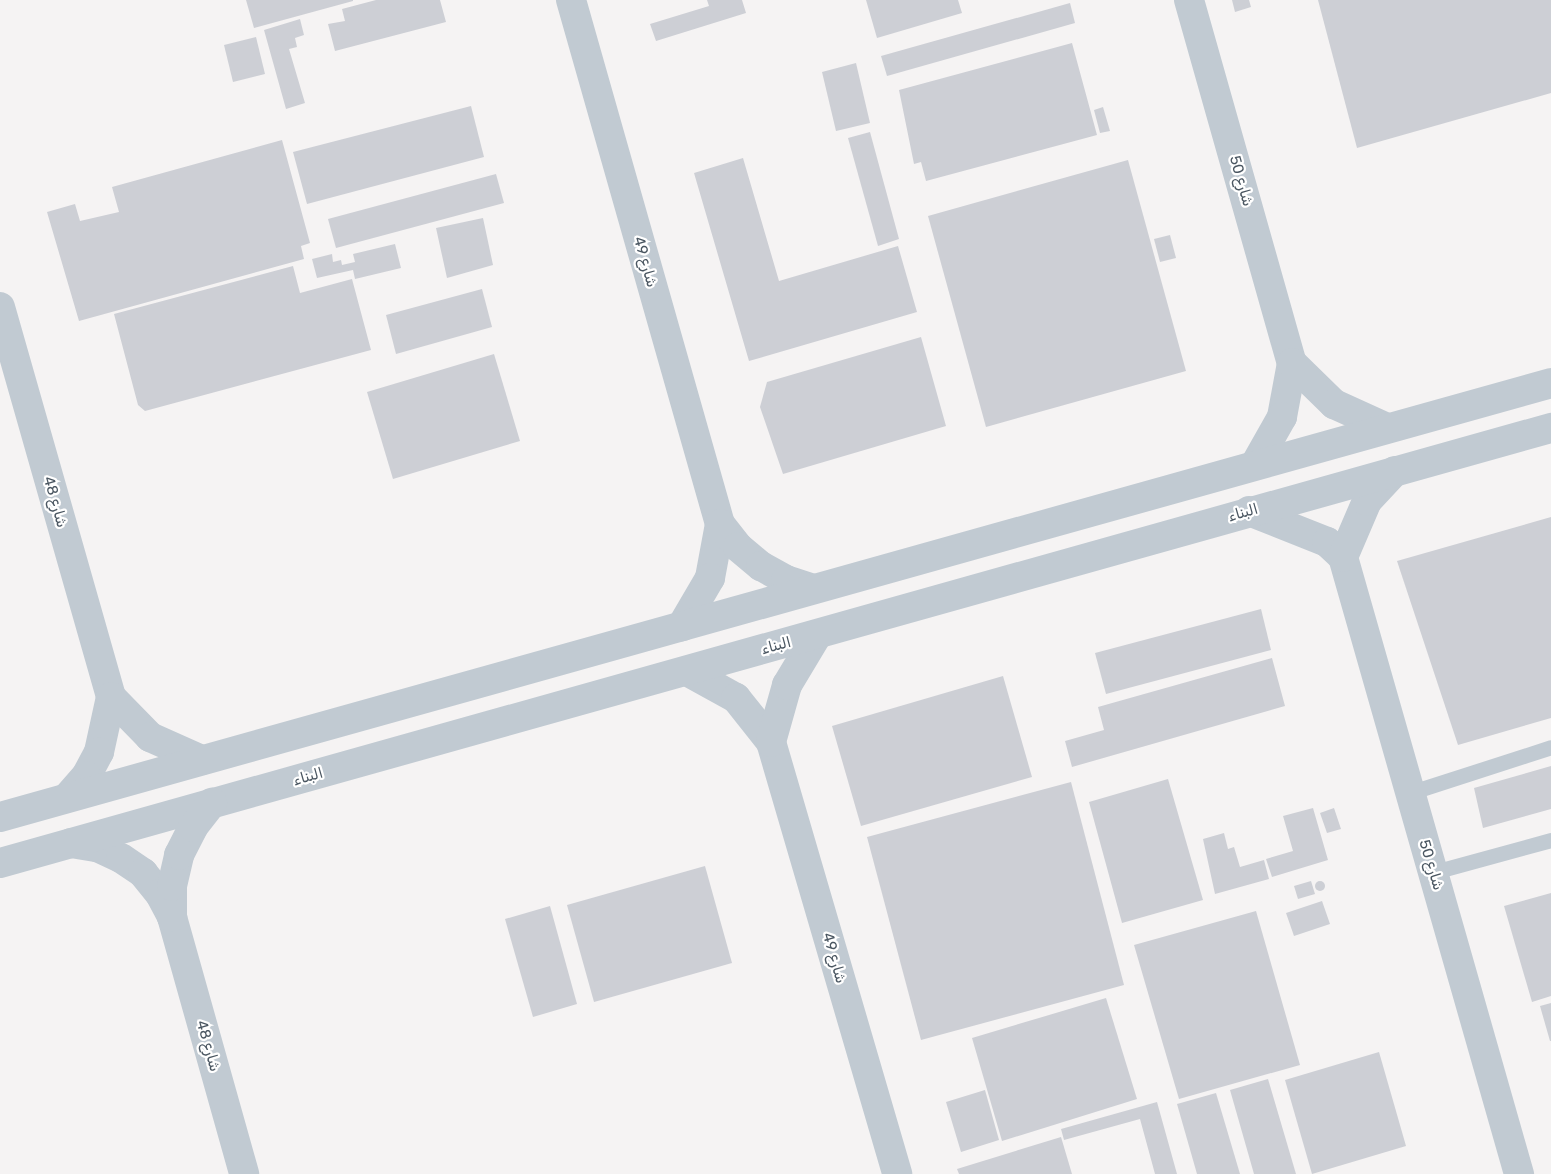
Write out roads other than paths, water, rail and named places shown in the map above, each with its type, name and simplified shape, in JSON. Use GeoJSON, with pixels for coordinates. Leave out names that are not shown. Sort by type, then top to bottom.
{"type":"FeatureCollection","features":[{"type":"Feature","properties":{"kind":"street","name":"شارع 49"},"geometry":{"type":"LineString","coordinates":[[571,0],[720,524],[710,578],[682,626]]}},
{"type":"Feature","properties":{"kind":"street","name":"شارع 50"},"geometry":{"type":"LineString","coordinates":[[1189,0],[1292,363],[1282,417],[1255,465]]}},
{"type":"Feature","properties":{"kind":"street","name":"شارع 48"},"geometry":{"type":"LineString","coordinates":[[0,307],[111,698],[99,752],[86,776],[68,797]]}},
{"type":"Feature","properties":{"kind":"street","name":"شارع 50"},"geometry":{"type":"LineString","coordinates":[[1292,363],[1334,404],[1387,428]]}},
{"type":"Feature","properties":{"kind":"street"},"geometry":{"type":"LineString","coordinates":[[0,817],[1551,382]]}},
{"type":"Feature","properties":{"kind":"street","name":"البناء"},"geometry":{"type":"LineString","coordinates":[[0,863],[1551,428]]}},
{"type":"Feature","properties":{"kind":"street"},"geometry":{"type":"LineString","coordinates":[[1249,511],[1328,542],[1343,557],[1367,501],[1396,471]]}},
{"type":"Feature","properties":{"kind":"street","name":"شارع 49"},"geometry":{"type":"LineString","coordinates":[[720,524],[760,566],[814,589]]}},
{"type":"Feature","properties":{"kind":"street","name":"شارع 50"},"geometry":{"type":"LineString","coordinates":[[1343,557],[1519,1174]]}},
{"type":"Feature","properties":{"kind":"street"},"geometry":{"type":"LineString","coordinates":[[771,741],[787,685],[817,635]]}},
{"type":"Feature","properties":{"kind":"street","name":"شارع 49"},"geometry":{"type":"LineString","coordinates":[[687,671],[736,698],[771,741],[897,1174]]}},
{"type":"Feature","properties":{"kind":"street","name":"شارع 48"},"geometry":{"type":"LineString","coordinates":[[111,698],[150,737],[202,760]]}},
{"type":"Feature","properties":{"kind":"street","name":"شارع 48"},"geometry":{"type":"LineString","coordinates":[[172,917],[172,886],[179,855],[193,827],[212,803]]}},
{"type":"Feature","properties":{"kind":"street","name":"شارع 48"},"geometry":{"type":"LineString","coordinates":[[71,843],[97,847],[129,863],[160,894],[172,917],[244,1174]]}},
{"type":"Feature","properties":{"kind":"lane"},"geometry":{"type":"LineString","coordinates":[[1409,793],[1551,747]]}},
{"type":"Feature","properties":{"kind":"lane"},"geometry":{"type":"LineString","coordinates":[[1434,872],[1551,840]]}}]}
